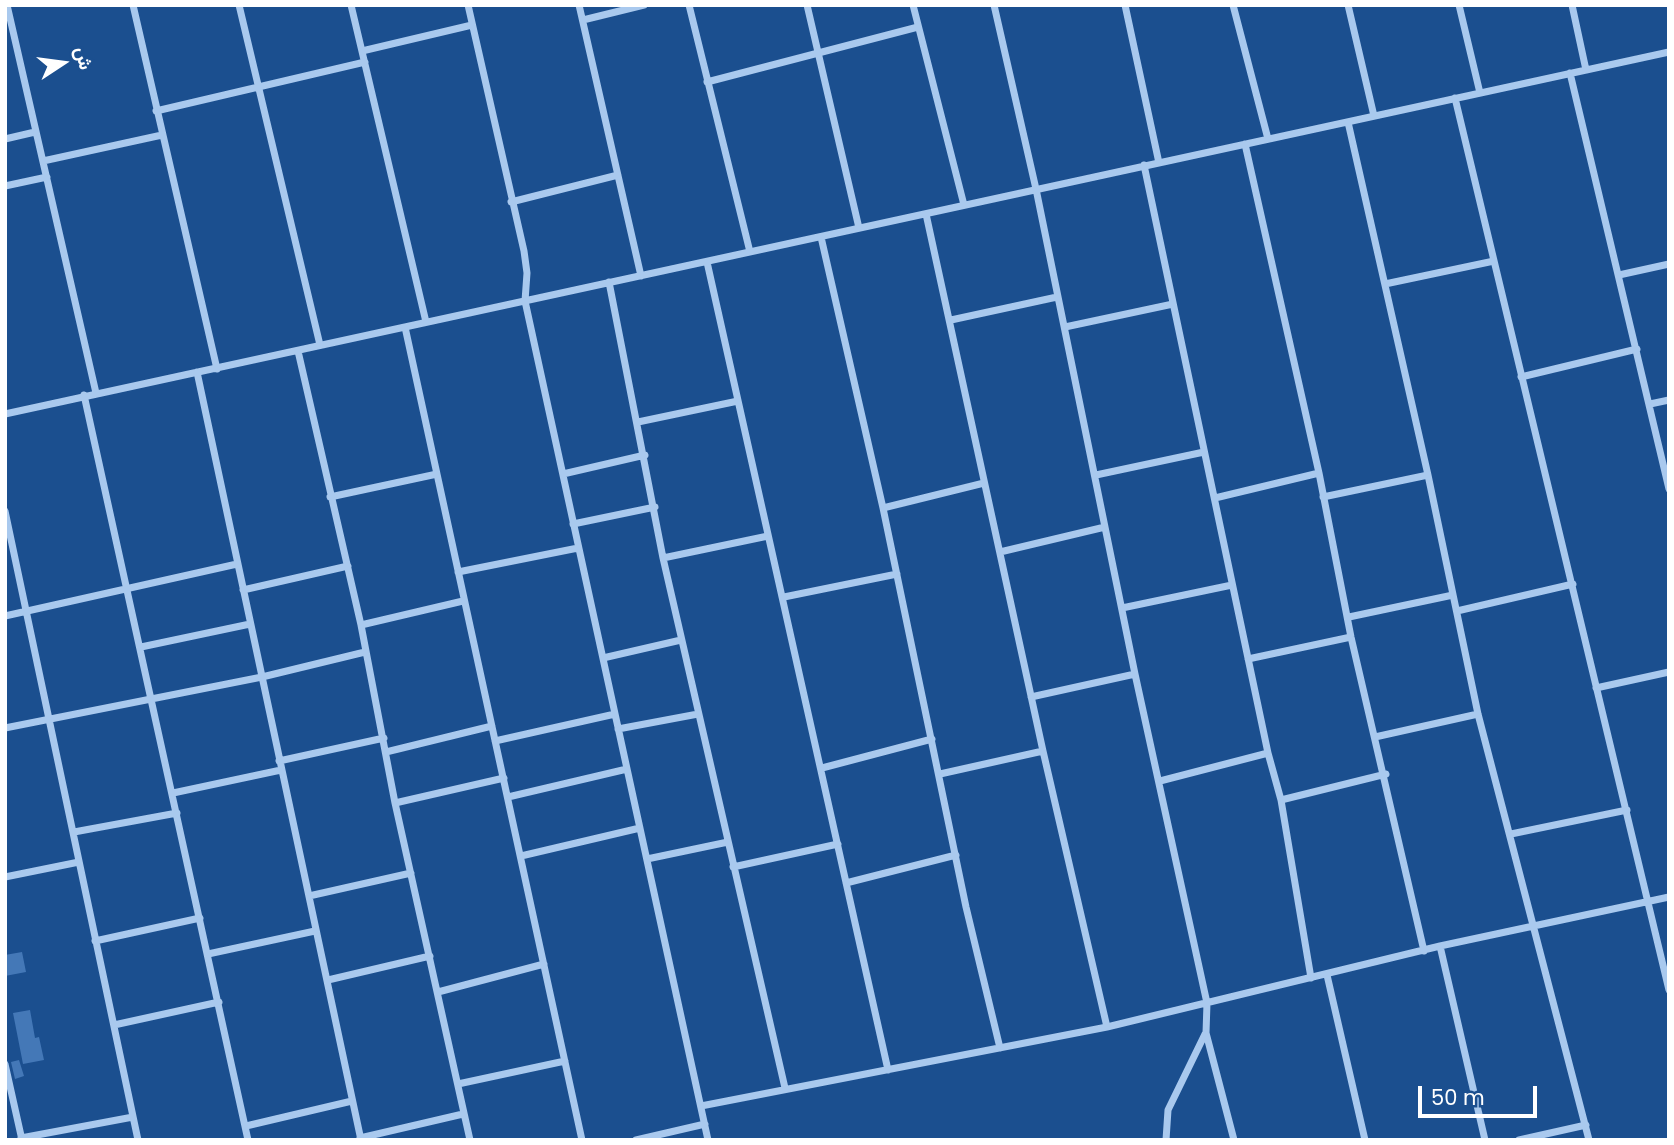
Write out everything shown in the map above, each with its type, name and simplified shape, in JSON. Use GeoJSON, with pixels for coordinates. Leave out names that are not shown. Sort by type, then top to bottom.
{"type":"FeatureCollection","features":[{"type":"Feature","properties":{"kind":"street"},"geometry":{"type":"LineString","coordinates":[[8,5],[8,24],[43,160],[96,393]]}},
{"type":"Feature","properties":{"kind":"street"},"geometry":{"type":"LineString","coordinates":[[133,5],[216,369]]}},
{"type":"Feature","properties":{"kind":"street"},"geometry":{"type":"LineString","coordinates":[[239,5],[320,345]]}},
{"type":"Feature","properties":{"kind":"street"},"geometry":{"type":"LineString","coordinates":[[351,5],[426,323]]}},
{"type":"Feature","properties":{"kind":"street"},"geometry":{"type":"LineString","coordinates":[[468,5],[524,251],[525,301],[708,1140]]}},
{"type":"Feature","properties":{"kind":"street"},"geometry":{"type":"LineString","coordinates":[[579,5],[641,276]]}},
{"type":"Feature","properties":{"kind":"street"},"geometry":{"type":"LineString","coordinates":[[583,20],[644,5]]}},
{"type":"Feature","properties":{"kind":"street"},"geometry":{"type":"LineString","coordinates":[[689,5],[750,252]]}},
{"type":"Feature","properties":{"kind":"street"},"geometry":{"type":"LineString","coordinates":[[807,5],[859,228]]}},
{"type":"Feature","properties":{"kind":"street"},"geometry":{"type":"LineString","coordinates":[[913,5],[964,205]]}},
{"type":"Feature","properties":{"kind":"street"},"geometry":{"type":"LineString","coordinates":[[993,5],[1036,189],[1135,674],[1207,1003],[1206,1033],[1234,1140]]}},
{"type":"Feature","properties":{"kind":"street"},"geometry":{"type":"LineString","coordinates":[[1125,5],[1159,163]]}},
{"type":"Feature","properties":{"kind":"street"},"geometry":{"type":"LineString","coordinates":[[1233,5],[1268,139]]}},
{"type":"Feature","properties":{"kind":"street"},"geometry":{"type":"LineString","coordinates":[[1348,5],[1374,116]]}},
{"type":"Feature","properties":{"kind":"street"},"geometry":{"type":"LineString","coordinates":[[1459,5],[1480,93]]}},
{"type":"Feature","properties":{"kind":"street"},"geometry":{"type":"LineString","coordinates":[[1572,5],[1586,70]]}},
{"type":"Feature","properties":{"kind":"street"},"geometry":{"type":"LineString","coordinates":[[362,51],[472,24]]}},
{"type":"Feature","properties":{"kind":"street"},"geometry":{"type":"LineString","coordinates":[[707,82],[918,27]]}},
{"type":"Feature","properties":{"kind":"street"},"geometry":{"type":"LineString","coordinates":[[5,414],[1669,52]]}},
{"type":"Feature","properties":{"kind":"street"},"geometry":{"type":"LineString","coordinates":[[156,111],[365,62]]}},
{"type":"Feature","properties":{"kind":"street"},"geometry":{"type":"LineString","coordinates":[[1570,74],[1669,489]]}},
{"type":"Feature","properties":{"kind":"street"},"geometry":{"type":"LineString","coordinates":[[1455,98],[1669,990]]}},
{"type":"Feature","properties":{"kind":"street"},"geometry":{"type":"LineString","coordinates":[[1348,122],[1428,475],[1478,714],[1536,927],[1589,1140]]}},
{"type":"Feature","properties":{"kind":"street"},"geometry":{"type":"LineString","coordinates":[[5,139],[35,132]]}},
{"type":"Feature","properties":{"kind":"street"},"geometry":{"type":"LineString","coordinates":[[43,160],[162,135]]}},
{"type":"Feature","properties":{"kind":"street"},"geometry":{"type":"LineString","coordinates":[[1245,144],[1319,473],[1351,637],[1424,951]]}},
{"type":"Feature","properties":{"kind":"street"},"geometry":{"type":"LineString","coordinates":[[1144,165],[1280,800],[1311,978]]}},
{"type":"Feature","properties":{"kind":"street"},"geometry":{"type":"LineString","coordinates":[[511,202],[618,175]]}},
{"type":"Feature","properties":{"kind":"street"},"geometry":{"type":"LineString","coordinates":[[5,186],[47,177]]}},
{"type":"Feature","properties":{"kind":"street"},"geometry":{"type":"LineString","coordinates":[[926,214],[1043,751],[1107,1027]]}},
{"type":"Feature","properties":{"kind":"street"},"geometry":{"type":"LineString","coordinates":[[821,236],[1000,1048]]}},
{"type":"Feature","properties":{"kind":"street"},"geometry":{"type":"LineString","coordinates":[[1385,284],[1494,261]]}},
{"type":"Feature","properties":{"kind":"street"},"geometry":{"type":"LineString","coordinates":[[707,262],[888,1070]]}},
{"type":"Feature","properties":{"kind":"street"},"geometry":{"type":"LineString","coordinates":[[1619,275],[1669,264]]}},
{"type":"Feature","properties":{"kind":"street"},"geometry":{"type":"LineString","coordinates":[[609,282],[645,455],[663,558],[785,1088]]}},
{"type":"Feature","properties":{"kind":"street"},"geometry":{"type":"LineString","coordinates":[[951,320],[1057,297]]}},
{"type":"Feature","properties":{"kind":"street"},"geometry":{"type":"LineString","coordinates":[[1065,327],[1173,304]]}},
{"type":"Feature","properties":{"kind":"street"},"geometry":{"type":"LineString","coordinates":[[405,327],[582,1140]]}},
{"type":"Feature","properties":{"kind":"street"},"geometry":{"type":"LineString","coordinates":[[1521,377],[1637,349]]}},
{"type":"Feature","properties":{"kind":"street"},"geometry":{"type":"LineString","coordinates":[[298,351],[361,625],[396,803],[470,1140]]}},
{"type":"Feature","properties":{"kind":"street"},"geometry":{"type":"LineString","coordinates":[[197,372],[360,1139],[463,1114]]}},
{"type":"Feature","properties":{"kind":"street"},"geometry":{"type":"LineString","coordinates":[[84,395],[248,1140]]}},
{"type":"Feature","properties":{"kind":"street"},"geometry":{"type":"LineString","coordinates":[[1650,404],[1669,400]]}},
{"type":"Feature","properties":{"kind":"street"},"geometry":{"type":"LineString","coordinates":[[638,422],[738,401]]}},
{"type":"Feature","properties":{"kind":"street"},"geometry":{"type":"LineString","coordinates":[[1096,475],[1204,452]]}},
{"type":"Feature","properties":{"kind":"street"},"geometry":{"type":"LineString","coordinates":[[563,474],[645,455]]}},
{"type":"Feature","properties":{"kind":"street"},"geometry":{"type":"LineString","coordinates":[[1215,498],[1319,473]]}},
{"type":"Feature","properties":{"kind":"street"},"geometry":{"type":"LineString","coordinates":[[330,498],[437,474]]}},
{"type":"Feature","properties":{"kind":"street"},"geometry":{"type":"LineString","coordinates":[[1323,497],[1428,475]]}},
{"type":"Feature","properties":{"kind":"street"},"geometry":{"type":"LineString","coordinates":[[883,508],[984,484]]}},
{"type":"Feature","properties":{"kind":"street"},"geometry":{"type":"LineString","coordinates":[[573,524],[655,507]]}},
{"type":"Feature","properties":{"kind":"street"},"geometry":{"type":"LineString","coordinates":[[5,511],[138,1140]]}},
{"type":"Feature","properties":{"kind":"street"},"geometry":{"type":"LineString","coordinates":[[1000,552],[1105,527]]}},
{"type":"Feature","properties":{"kind":"street"},"geometry":{"type":"LineString","coordinates":[[663,558],[768,537]]}},
{"type":"Feature","properties":{"kind":"street"},"geometry":{"type":"LineString","coordinates":[[458,572],[578,548]]}},
{"type":"Feature","properties":{"kind":"street"},"geometry":{"type":"LineString","coordinates":[[5,616],[237,564]]}},
{"type":"Feature","properties":{"kind":"street"},"geometry":{"type":"LineString","coordinates":[[243,590],[348,566]]}},
{"type":"Feature","properties":{"kind":"street"},"geometry":{"type":"LineString","coordinates":[[784,597],[897,574]]}},
{"type":"Feature","properties":{"kind":"street"},"geometry":{"type":"LineString","coordinates":[[1457,611],[1573,584]]}},
{"type":"Feature","properties":{"kind":"street"},"geometry":{"type":"LineString","coordinates":[[1122,608],[1232,585]]}},
{"type":"Feature","properties":{"kind":"street"},"geometry":{"type":"LineString","coordinates":[[1349,617],[1453,595]]}},
{"type":"Feature","properties":{"kind":"street"},"geometry":{"type":"LineString","coordinates":[[361,625],[463,601]]}},
{"type":"Feature","properties":{"kind":"street"},"geometry":{"type":"LineString","coordinates":[[141,647],[250,624]]}},
{"type":"Feature","properties":{"kind":"street"},"geometry":{"type":"LineString","coordinates":[[1248,659],[1351,637]]}},
{"type":"Feature","properties":{"kind":"street"},"geometry":{"type":"LineString","coordinates":[[603,658],[681,640]]}},
{"type":"Feature","properties":{"kind":"street"},"geometry":{"type":"LineString","coordinates":[[5,728],[261,677],[365,652]]}},
{"type":"Feature","properties":{"kind":"street"},"geometry":{"type":"LineString","coordinates":[[1596,688],[1669,672]]}},
{"type":"Feature","properties":{"kind":"street"},"geometry":{"type":"LineString","coordinates":[[1031,697],[1135,674]]}},
{"type":"Feature","properties":{"kind":"street"},"geometry":{"type":"LineString","coordinates":[[495,740],[615,714]]}},
{"type":"Feature","properties":{"kind":"street"},"geometry":{"type":"LineString","coordinates":[[618,729],[698,714]]}},
{"type":"Feature","properties":{"kind":"street"},"geometry":{"type":"LineString","coordinates":[[1375,737],[1478,714]]}},
{"type":"Feature","properties":{"kind":"street"},"geometry":{"type":"LineString","coordinates":[[386,751],[492,726]]}},
{"type":"Feature","properties":{"kind":"street"},"geometry":{"type":"LineString","coordinates":[[279,761],[384,738]]}},
{"type":"Feature","properties":{"kind":"street"},"geometry":{"type":"LineString","coordinates":[[822,768],[932,739]]}},
{"type":"Feature","properties":{"kind":"street"},"geometry":{"type":"LineString","coordinates":[[940,774],[1043,751]]}},
{"type":"Feature","properties":{"kind":"street"},"geometry":{"type":"LineString","coordinates":[[1160,781],[1268,753]]}},
{"type":"Feature","properties":{"kind":"street"},"geometry":{"type":"LineString","coordinates":[[508,797],[627,769]]}},
{"type":"Feature","properties":{"kind":"street"},"geometry":{"type":"LineString","coordinates":[[173,793],[281,770]]}},
{"type":"Feature","properties":{"kind":"street"},"geometry":{"type":"LineString","coordinates":[[1280,800],[1385,774]]}},
{"type":"Feature","properties":{"kind":"street"},"geometry":{"type":"LineString","coordinates":[[396,803],[504,778]]}},
{"type":"Feature","properties":{"kind":"street"},"geometry":{"type":"LineString","coordinates":[[1511,834],[1627,810]]}},
{"type":"Feature","properties":{"kind":"street"},"geometry":{"type":"LineString","coordinates":[[74,832],[177,813]]}},
{"type":"Feature","properties":{"kind":"street"},"geometry":{"type":"LineString","coordinates":[[521,856],[640,828]]}},
{"type":"Feature","properties":{"kind":"street"},"geometry":{"type":"LineString","coordinates":[[647,859],[727,842]]}},
{"type":"Feature","properties":{"kind":"street"},"geometry":{"type":"LineString","coordinates":[[733,867],[838,844]]}},
{"type":"Feature","properties":{"kind":"street"},"geometry":{"type":"LineString","coordinates":[[846,883],[956,855]]}},
{"type":"Feature","properties":{"kind":"street"},"geometry":{"type":"LineString","coordinates":[[5,877],[79,862]]}},
{"type":"Feature","properties":{"kind":"street"},"geometry":{"type":"LineString","coordinates":[[309,896],[411,873]]}},
{"type":"Feature","properties":{"kind":"street"},"geometry":{"type":"LineString","coordinates":[[701,1106],[1107,1027],[1440,946],[1669,897]]}},
{"type":"Feature","properties":{"kind":"street"},"geometry":{"type":"LineString","coordinates":[[95,941],[200,918]]}},
{"type":"Feature","properties":{"kind":"street"},"geometry":{"type":"LineString","coordinates":[[208,954],[316,932]]}},
{"type":"Feature","properties":{"kind":"street"},"geometry":{"type":"LineString","coordinates":[[1440,946],[1485,1140]]}},
{"type":"Feature","properties":{"kind":"street"},"geometry":{"type":"LineString","coordinates":[[328,980],[430,956]]}},
{"type":"Feature","properties":{"kind":"street"},"geometry":{"type":"LineString","coordinates":[[438,992],[544,964]]}},
{"type":"Feature","properties":{"kind":"street"},"geometry":{"type":"LineString","coordinates":[[1327,975],[1365,1140]]}},
{"type":"Feature","properties":{"kind":"street"},"geometry":{"type":"LineString","coordinates":[[114,1025],[219,1002]]}},
{"type":"Feature","properties":{"kind":"street"},"geometry":{"type":"LineString","coordinates":[[1166,1140],[1168,1110],[1206,1033]]}},
{"type":"Feature","properties":{"kind":"street"},"geometry":{"type":"LineString","coordinates":[[458,1084],[565,1061]]}},
{"type":"Feature","properties":{"kind":"street"},"geometry":{"type":"LineString","coordinates":[[5,1064],[22,1139],[133,1116]]}},
{"type":"Feature","properties":{"kind":"street"},"geometry":{"type":"LineString","coordinates":[[246,1126],[352,1101]]}},
{"type":"Feature","properties":{"kind":"street"},"geometry":{"type":"LineString","coordinates":[[636,1140],[705,1124]]}},
{"type":"Feature","properties":{"kind":"street"},"geometry":{"type":"LineString","coordinates":[[1519,1140],[1586,1125]]}},
{"type":"Feature","properties":{"kind":"building"},"geometry":{"type":"Polygon","coordinates":[[[22,952],[26,972],[5,976],[5,955],[22,952]]]}},
{"type":"Feature","properties":{"kind":"building"},"geometry":{"type":"Polygon","coordinates":[[[30,1010],[35,1038],[39,1037],[44,1060],[23,1064],[13,1013],[30,1010]]]}},
{"type":"Feature","properties":{"kind":"building"},"geometry":{"type":"Polygon","coordinates":[[[19,1060],[24,1076],[15,1079],[11,1062],[19,1060]]]}}]}
